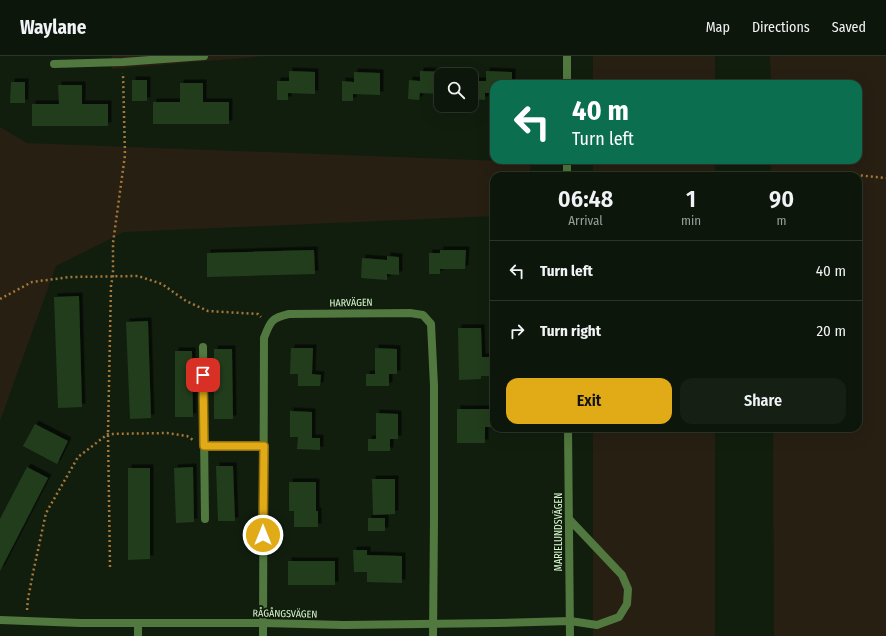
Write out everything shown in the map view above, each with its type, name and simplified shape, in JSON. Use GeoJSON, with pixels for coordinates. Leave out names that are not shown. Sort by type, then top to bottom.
{"type":"FeatureCollection","features":[{"type":"Feature","properties":{"kind":"street"},"geometry":{"type":"LineString","coordinates":[[54,64],[123,59],[204,56]]}},
{"type":"Feature","properties":{"kind":"street"},"geometry":{"type":"LineString","coordinates":[[567,56],[567,80]]}},
{"type":"Feature","properties":{"kind":"street","name":"HARVÄGEN"},"geometry":{"type":"LineString","coordinates":[[269,324],[278,317],[289,314],[410,312],[422,315],[431,324],[434,386],[433,636]]}},
{"type":"Feature","properties":{"kind":"street"},"geometry":{"type":"LineString","coordinates":[[263,636],[264,338],[269,324]]}},
{"type":"Feature","properties":{"kind":"street"},"geometry":{"type":"LineString","coordinates":[[203,346],[205,519]]}},
{"type":"Feature","properties":{"kind":"street","name":"MARIELUNDSVÄGEN"},"geometry":{"type":"LineString","coordinates":[[568,432],[570,636]]}},
{"type":"Feature","properties":{"kind":"street"},"geometry":{"type":"LineString","coordinates":[[204,446],[264,446]]}},
{"type":"Feature","properties":{"kind":"street","name":"RÅGÅNGSVÄGEN"},"geometry":{"type":"LineString","coordinates":[[0,620],[80,623],[344,624],[570,621],[597,625],[619,617],[627,604],[628,589],[622,575],[569,519]]}},
{"type":"Feature","properties":{"kind":"street"},"geometry":{"type":"LineString","coordinates":[[138,623],[138,636]]}},
{"type":"Feature","properties":{"kind":"path"},"geometry":{"type":"LineString","coordinates":[[110,567],[108,434],[111,285],[113,276],[113,243],[125,156],[123,59]]}},
{"type":"Feature","properties":{"kind":"path"},"geometry":{"type":"LineString","coordinates":[[862,175],[886,178]]}},
{"type":"Feature","properties":{"kind":"path"},"geometry":{"type":"LineString","coordinates":[[0,299],[32,282],[70,277],[138,276],[162,284],[186,301],[208,311],[258,314],[269,324]]}},
{"type":"Feature","properties":{"kind":"path"},"geometry":{"type":"LineString","coordinates":[[27,621],[28,599],[46,513],[78,457],[108,434],[167,433],[187,436],[204,446]]}},
{"type":"Feature","properties":{"kind":"shaded area"},"geometry":{"type":"Polygon","coordinates":[[[112,56],[267,56],[112,69],[112,56]]]}},
{"type":"Feature","properties":{"kind":"shaded area"},"geometry":{"type":"Polygon","coordinates":[[[593,56],[715,56],[715,80],[593,80],[593,56]]]}},
{"type":"Feature","properties":{"kind":"shaded area"},"geometry":{"type":"Polygon","coordinates":[[[770,56],[886,56],[886,636],[774,636],[773,432],[862,432],[862,172],[771,172],[771,164],[862,164],[862,80],[771,80],[770,56]]]}},
{"type":"Feature","properties":{"kind":"shaded area"},"geometry":{"type":"Polygon","coordinates":[[[0,127],[27,143],[490,160],[490,164],[530,164],[530,172],[490,172],[490,216],[124,232],[56,266],[0,421],[0,127]]]}},
{"type":"Feature","properties":{"kind":"shaded area"},"geometry":{"type":"Polygon","coordinates":[[[593,164],[715,164],[715,172],[593,172],[593,164]]]}},
{"type":"Feature","properties":{"kind":"shaded area"},"geometry":{"type":"Polygon","coordinates":[[[593,432],[715,432],[715,636],[593,636],[593,432]]]}},
{"type":"Feature","properties":{"kind":"building"},"geometry":{"type":"Polygon","coordinates":[[[289,71],[315,72],[315,94],[288,93],[288,100],[277,100],[277,81],[289,81],[289,71]]]}},
{"type":"Feature","properties":{"kind":"building"},"geometry":{"type":"Polygon","coordinates":[[[420,71],[434,72],[434,94],[420,93],[419,100],[408,99],[409,80],[420,81],[420,71]]]}},
{"type":"Feature","properties":{"kind":"building"},"geometry":{"type":"Polygon","coordinates":[[[486,71],[512,72],[512,80],[490,80],[490,93],[485,93],[485,100],[478,99],[478,81],[486,81],[486,71]]]}},
{"type":"Feature","properties":{"kind":"building"},"geometry":{"type":"Polygon","coordinates":[[[354,72],[380,73],[380,95],[353,94],[353,101],[342,101],[342,81],[354,82],[354,72]]]}},
{"type":"Feature","properties":{"kind":"building"},"geometry":{"type":"Polygon","coordinates":[[[132,80],[147,80],[147,101],[132,101],[132,80]]]}},
{"type":"Feature","properties":{"kind":"building"},"geometry":{"type":"Polygon","coordinates":[[[11,82],[25,82],[25,103],[10,103],[11,82]]]}},
{"type":"Feature","properties":{"kind":"building"},"geometry":{"type":"Polygon","coordinates":[[[180,83],[203,83],[203,102],[229,102],[229,124],[153,124],[153,102],[180,102],[180,83]]]}},
{"type":"Feature","properties":{"kind":"building"},"geometry":{"type":"Polygon","coordinates":[[[58,85],[82,85],[82,104],[108,104],[108,126],[32,126],[32,104],[59,104],[58,85]]]}},
{"type":"Feature","properties":{"kind":"building"},"geometry":{"type":"Polygon","coordinates":[[[314,250],[315,274],[207,277],[207,253],[314,250]]]}},
{"type":"Feature","properties":{"kind":"building"},"geometry":{"type":"Polygon","coordinates":[[[440,250],[466,250],[465,269],[440,269],[440,274],[429,274],[429,253],[440,253],[440,250]]]}},
{"type":"Feature","properties":{"kind":"building"},"geometry":{"type":"Polygon","coordinates":[[[387,256],[399,257],[399,275],[387,274],[387,280],[361,278],[362,258],[387,260],[387,256]]]}},
{"type":"Feature","properties":{"kind":"building"},"geometry":{"type":"Polygon","coordinates":[[[79,296],[82,407],[58,408],[54,297],[79,296]]]}},
{"type":"Feature","properties":{"kind":"building"},"geometry":{"type":"Polygon","coordinates":[[[148,321],[151,418],[130,419],[126,322],[148,321]]]}},
{"type":"Feature","properties":{"kind":"building"},"geometry":{"type":"Polygon","coordinates":[[[458,328],[481,328],[482,357],[490,357],[490,376],[481,376],[481,379],[459,380],[458,328]]]}},
{"type":"Feature","properties":{"kind":"building"},"geometry":{"type":"Polygon","coordinates":[[[291,348],[313,348],[312,374],[321,375],[320,386],[298,386],[298,374],[290,374],[291,348]]]}},
{"type":"Feature","properties":{"kind":"building"},"geometry":{"type":"Polygon","coordinates":[[[375,348],[397,349],[397,374],[389,374],[389,386],[366,386],[366,374],[375,374],[375,348]]]}},
{"type":"Feature","properties":{"kind":"building"},"geometry":{"type":"Polygon","coordinates":[[[214,349],[232,349],[233,419],[214,419],[214,349]]]}},
{"type":"Feature","properties":{"kind":"building"},"geometry":{"type":"Polygon","coordinates":[[[175,351],[192,351],[193,417],[175,417],[175,351]]]}},
{"type":"Feature","properties":{"kind":"building"},"geometry":{"type":"Polygon","coordinates":[[[457,409],[490,409],[490,427],[485,427],[485,443],[457,443],[457,409]]]}},
{"type":"Feature","properties":{"kind":"building"},"geometry":{"type":"Polygon","coordinates":[[[290,411],[312,412],[312,438],[320,438],[320,450],[297,449],[298,437],[290,437],[290,411]]]}},
{"type":"Feature","properties":{"kind":"building"},"geometry":{"type":"Polygon","coordinates":[[[376,413],[398,414],[398,439],[390,439],[390,451],[368,451],[368,439],[376,439],[376,413]]]}},
{"type":"Feature","properties":{"kind":"building"},"geometry":{"type":"Polygon","coordinates":[[[35,424],[68,441],[57,464],[23,446],[35,424]]]}},
{"type":"Feature","properties":{"kind":"building"},"geometry":{"type":"Polygon","coordinates":[[[216,466],[233,466],[235,521],[218,521],[216,466]]]}},
{"type":"Feature","properties":{"kind":"building"},"geometry":{"type":"Polygon","coordinates":[[[27,467],[48,478],[0,571],[0,519],[27,467]]]}},
{"type":"Feature","properties":{"kind":"building"},"geometry":{"type":"Polygon","coordinates":[[[193,467],[194,522],[176,523],[174,468],[193,467]]]}},
{"type":"Feature","properties":{"kind":"building"},"geometry":{"type":"Polygon","coordinates":[[[128,468],[150,468],[150,559],[128,560],[128,468]]]}},
{"type":"Feature","properties":{"kind":"building"},"geometry":{"type":"Polygon","coordinates":[[[372,479],[395,479],[395,514],[373,515],[372,479]]]}},
{"type":"Feature","properties":{"kind":"building"},"geometry":{"type":"Polygon","coordinates":[[[289,482],[316,482],[316,511],[318,511],[318,527],[294,527],[294,511],[289,511],[289,482]]]}},
{"type":"Feature","properties":{"kind":"building"},"geometry":{"type":"Polygon","coordinates":[[[368,518],[385,518],[385,531],[368,531],[368,518]]]}},
{"type":"Feature","properties":{"kind":"building"},"geometry":{"type":"Polygon","coordinates":[[[353,550],[367,550],[367,555],[402,556],[402,583],[367,582],[367,572],[354,572],[353,550]]]}},
{"type":"Feature","properties":{"kind":"building"},"geometry":{"type":"Polygon","coordinates":[[[288,561],[335,561],[335,585],[288,585],[288,561]]]}},
{"type":"Feature","properties":{"kind":"route"},"geometry":{"type":"LineString","coordinates":[[203,375],[204,446],[264,446],[263,535]]}}]}
